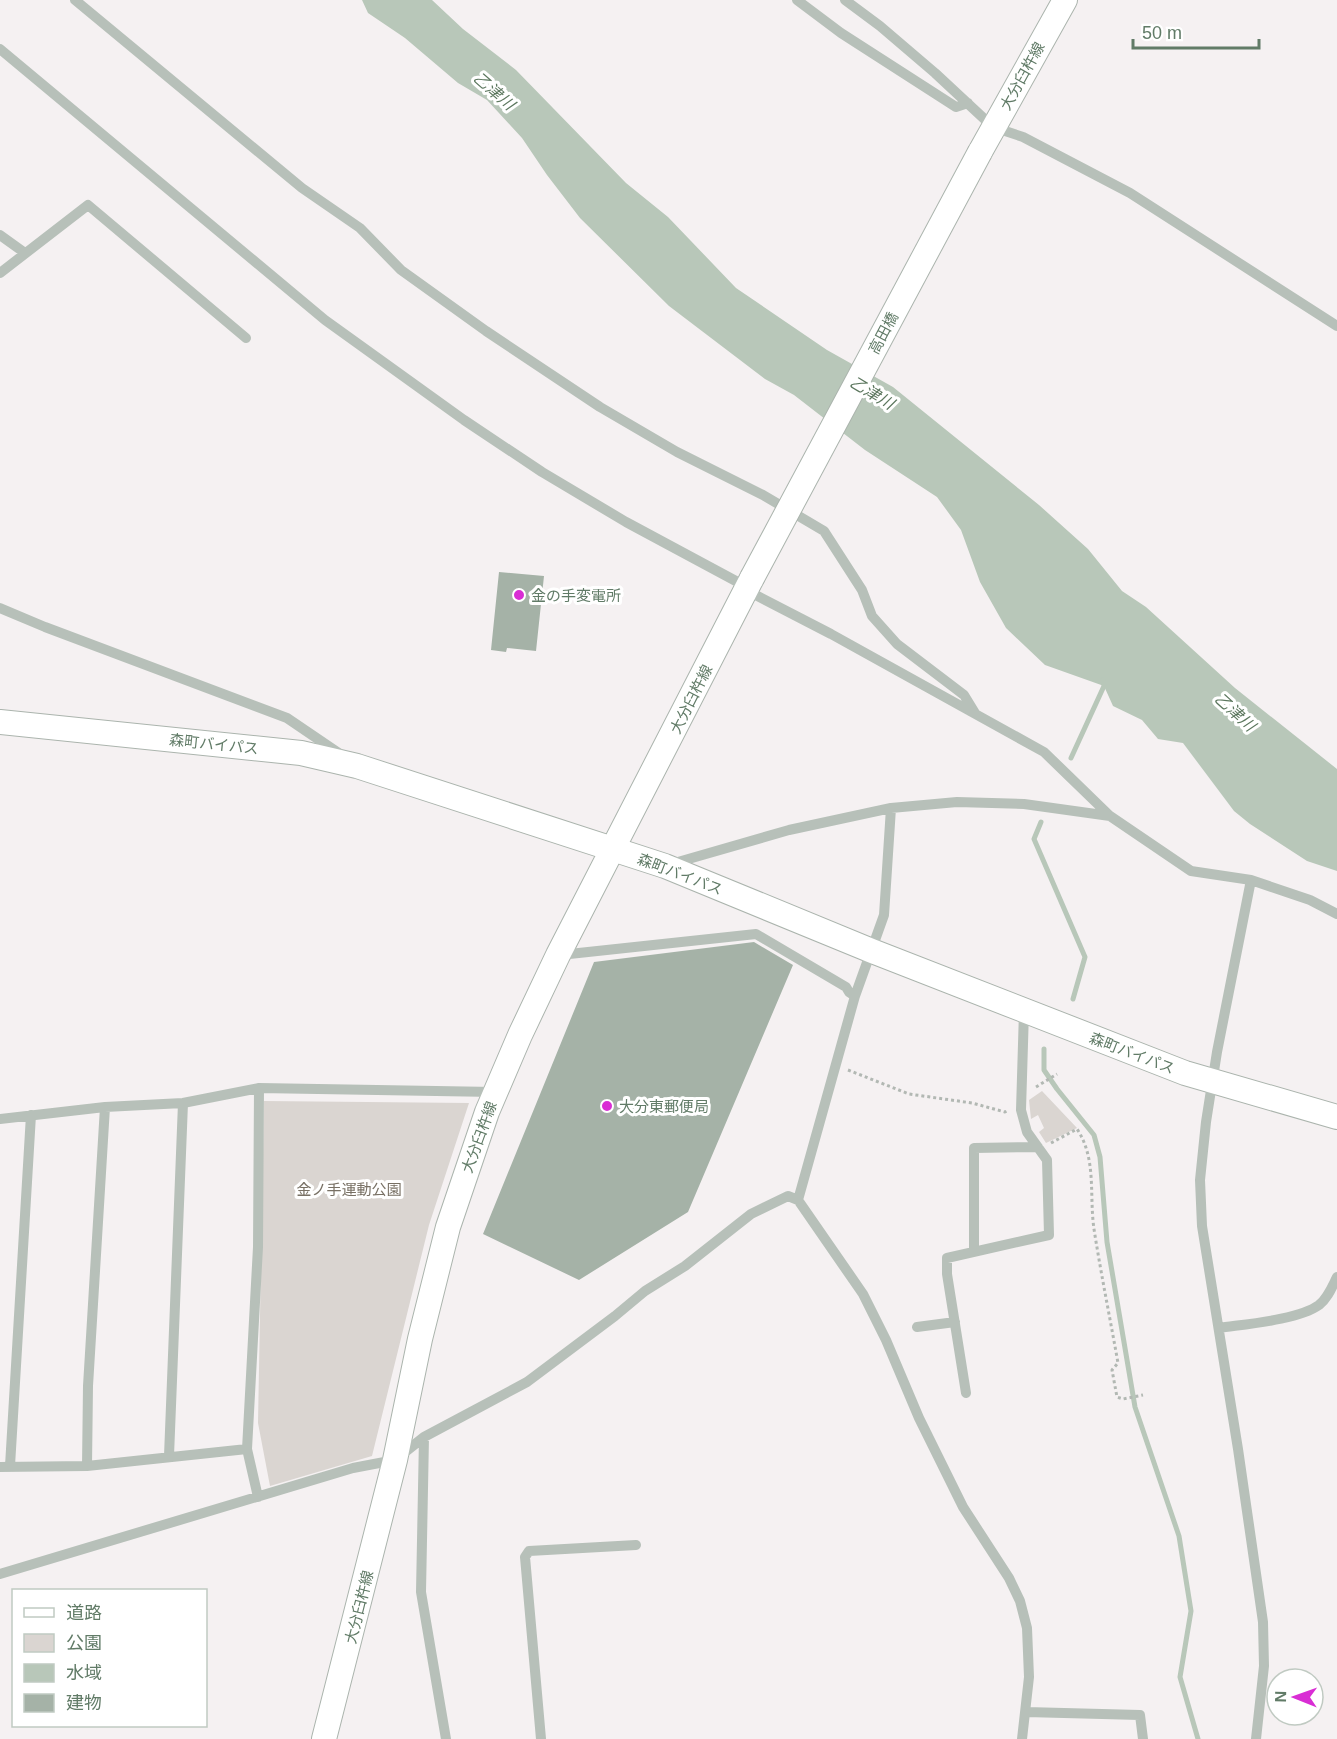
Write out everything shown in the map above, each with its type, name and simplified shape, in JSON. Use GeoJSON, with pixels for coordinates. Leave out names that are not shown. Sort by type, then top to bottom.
{"type":"FeatureCollection","features":[{"type":"Feature","properties":{"kind":"main road","name":"大分臼杵線"},"geometry":{"type":"LineString","coordinates":[[980,152],[1065,0]]}},
{"type":"Feature","properties":{"kind":"main road","name":"高田橋"},"geometry":{"type":"LineString","coordinates":[[748,585],[980,152]]}},
{"type":"Feature","properties":{"kind":"main road","name":"大分臼杵線"},"geometry":{"type":"LineString","coordinates":[[324,1739],[395,1460],[420,1339],[448,1227],[478,1136],[495,1092],[558,955],[748,585]]}},
{"type":"Feature","properties":{"kind":"main road","name":"森町バイパス"},"geometry":{"type":"LineString","coordinates":[[0,722],[301,753],[357,766],[665,866],[872,951],[1212,1082],[1337,1117]]}},
{"type":"Feature","properties":{"kind":"street"},"geometry":{"type":"LineString","coordinates":[[75,0],[302,188],[360,228],[401,270],[486,331],[600,407],[677,452],[763,495],[824,531],[862,590],[872,616],[897,644],[964,695],[975,713]]}},
{"type":"Feature","properties":{"kind":"street"},"geometry":{"type":"LineString","coordinates":[[797,0],[841,33],[956,107],[968,103]]}},
{"type":"Feature","properties":{"kind":"street"},"geometry":{"type":"LineString","coordinates":[[845,0],[880,26],[993,127],[1023,137],[1130,193],[1337,326]]}},
{"type":"Feature","properties":{"kind":"street"},"geometry":{"type":"LineString","coordinates":[[0,49],[325,320],[464,420],[542,472],[616,516],[748,585],[831,634],[1044,752],[1110,816],[1191,871],[1251,880],[1310,900],[1337,914]]}},
{"type":"Feature","properties":{"kind":"street"},"geometry":{"type":"LineString","coordinates":[[0,273],[88,205],[246,338]]}},
{"type":"Feature","properties":{"kind":"street"},"geometry":{"type":"LineString","coordinates":[[0,235],[25,253]]}},
{"type":"Feature","properties":{"kind":"street"},"geometry":{"type":"LineString","coordinates":[[0,608],[287,718],[357,766]]}},
{"type":"Feature","properties":{"kind":"street"},"geometry":{"type":"LineString","coordinates":[[665,866],[789,830],[891,808],[957,802],[1024,804],[1110,816]]}},
{"type":"Feature","properties":{"kind":"street"},"geometry":{"type":"LineString","coordinates":[[798,1200],[855,996],[884,915],[891,808]]}},
{"type":"Feature","properties":{"kind":"street"},"geometry":{"type":"LineString","coordinates":[[1251,880],[1212,1082],[1200,1180],[1202,1226],[1263,1622],[1264,1666],[1256,1739]]}},
{"type":"Feature","properties":{"kind":"street"},"geometry":{"type":"LineString","coordinates":[[558,955],[756,934],[846,987],[855,996]]}},
{"type":"Feature","properties":{"kind":"street"},"geometry":{"type":"LineString","coordinates":[[966,1393],[947,1274],[947,1258],[1049,1235],[1047,1160],[1027,1132],[1021,1110],[1024,1010]]}},
{"type":"Feature","properties":{"kind":"street"},"geometry":{"type":"LineString","coordinates":[[258,1497],[247,1449],[258,1247],[259,1088]]}},
{"type":"Feature","properties":{"kind":"street"},"geometry":{"type":"LineString","coordinates":[[0,1119],[105,1107],[183,1103],[259,1088],[495,1092]]}},
{"type":"Feature","properties":{"kind":"street"},"geometry":{"type":"LineString","coordinates":[[169,1456],[183,1103]]}},
{"type":"Feature","properties":{"kind":"street"},"geometry":{"type":"LineString","coordinates":[[87,1466],[88,1386],[105,1107]]}},
{"type":"Feature","properties":{"kind":"street"},"geometry":{"type":"LineString","coordinates":[[30,1115],[5,1466],[87,1466],[247,1449]]}},
{"type":"Feature","properties":{"kind":"street"},"geometry":{"type":"LineString","coordinates":[[974,1252],[974,1148],[1038,1147]]}},
{"type":"Feature","properties":{"kind":"street"},"geometry":{"type":"LineString","coordinates":[[0,1574],[353,1468],[395,1460],[424,1437],[527,1382],[645,1291],[685,1266],[751,1214],[788,1196],[798,1200],[863,1294],[919,1418],[963,1507],[1009,1578],[1020,1601],[1027,1628],[1029,1677],[1022,1739]]}},
{"type":"Feature","properties":{"kind":"street"},"geometry":{"type":"LineString","coordinates":[[1219,1328],[1301,1314],[1320,1304],[1337,1277]]}},
{"type":"Feature","properties":{"kind":"street"},"geometry":{"type":"LineString","coordinates":[[917,1327],[955,1322]]}},
{"type":"Feature","properties":{"kind":"street"},"geometry":{"type":"LineString","coordinates":[[424,1437],[421,1592],[446,1739]]}},
{"type":"Feature","properties":{"kind":"street"},"geometry":{"type":"LineString","coordinates":[[540,1739],[525,1557],[529,1551],[636,1545]]}},
{"type":"Feature","properties":{"kind":"street"},"geometry":{"type":"LineString","coordinates":[[1026,1712],[1140,1715],[1143,1739]]}},
{"type":"Feature","properties":{"kind":"path"},"geometry":{"type":"LineString","coordinates":[[836,1065],[909,1094],[972,1103],[1005,1112],[1013,1108]]}},
{"type":"Feature","properties":{"kind":"path"},"geometry":{"type":"LineString","coordinates":[[1037,1086],[1057,1074]]}},
{"type":"Feature","properties":{"kind":"path"},"geometry":{"type":"LineString","coordinates":[[1038,1147],[1048,1145],[1077,1129],[1088,1152],[1092,1178],[1094,1228],[1118,1362],[1112,1370],[1117,1397],[1126,1399],[1143,1395]]}},
{"type":"Feature","properties":{"kind":"green space"},"geometry":{"type":"Polygon","coordinates":[[[1042,1091],[1077,1128],[1046,1143],[1039,1132],[1044,1128],[1038,1115],[1031,1119],[1029,1100],[1042,1091]]]}},
{"type":"Feature","properties":{"kind":"green space","name":"金ノ手運動公園"},"geometry":{"type":"Polygon","coordinates":[[[264,1101],[469,1103],[429,1225],[372,1456],[270,1486],[258,1423],[264,1101]]]}},
{"type":"Feature","properties":{"kind":"water","name":"乙津川"},"geometry":{"type":"Polygon","coordinates":[[[362,0],[432,0],[463,29],[516,70],[626,183],[668,217],[736,288],[827,350],[893,387],[1039,505],[1088,549],[1122,591],[1146,607],[1235,688],[1337,769],[1337,871],[1307,861],[1250,824],[1234,811],[1183,743],[1158,739],[1142,720],[1113,706],[1104,686],[1045,665],[1006,628],[980,582],[961,530],[937,497],[865,450],[794,395],[765,379],[669,306],[580,218],[522,138],[487,100],[458,83],[405,38],[368,13],[362,0]]]}},
{"type":"Feature","properties":{"kind":"building","name":"金の手変電所"},"geometry":{"type":"Polygon","coordinates":[[[499,572],[544,576],[536,651],[507,648],[506,652],[491,650],[499,572]]]}},
{"type":"Feature","properties":{"kind":"building"},"geometry":{"type":"Polygon","coordinates":[[[754,942],[793,965],[688,1212],[579,1280],[483,1234],[594,962],[754,942]]]}},
{"type":"Feature","properties":{"kind":"waterway"},"geometry":{"type":"LineString","coordinates":[[1071,758],[1104,686],[1103,680]]}},
{"type":"Feature","properties":{"kind":"waterway"},"geometry":{"type":"LineString","coordinates":[[1041,822],[1034,839],[1085,957],[1073,999]]}},
{"type":"Feature","properties":{"kind":"waterway"},"geometry":{"type":"LineString","coordinates":[[1044,1049],[1044,1070],[1094,1135],[1100,1157],[1107,1242],[1135,1407],[1179,1536],[1191,1611],[1180,1677],[1198,1739]]}},
{"type":"Feature","properties":{"kind":"place","name":"金の手変電所"},"geometry":{"type":"Point","coordinates":[519,595]}},
{"type":"Feature","properties":{"kind":"place","name":"大分東郵便局"},"geometry":{"type":"Point","coordinates":[607,1106]}}]}
